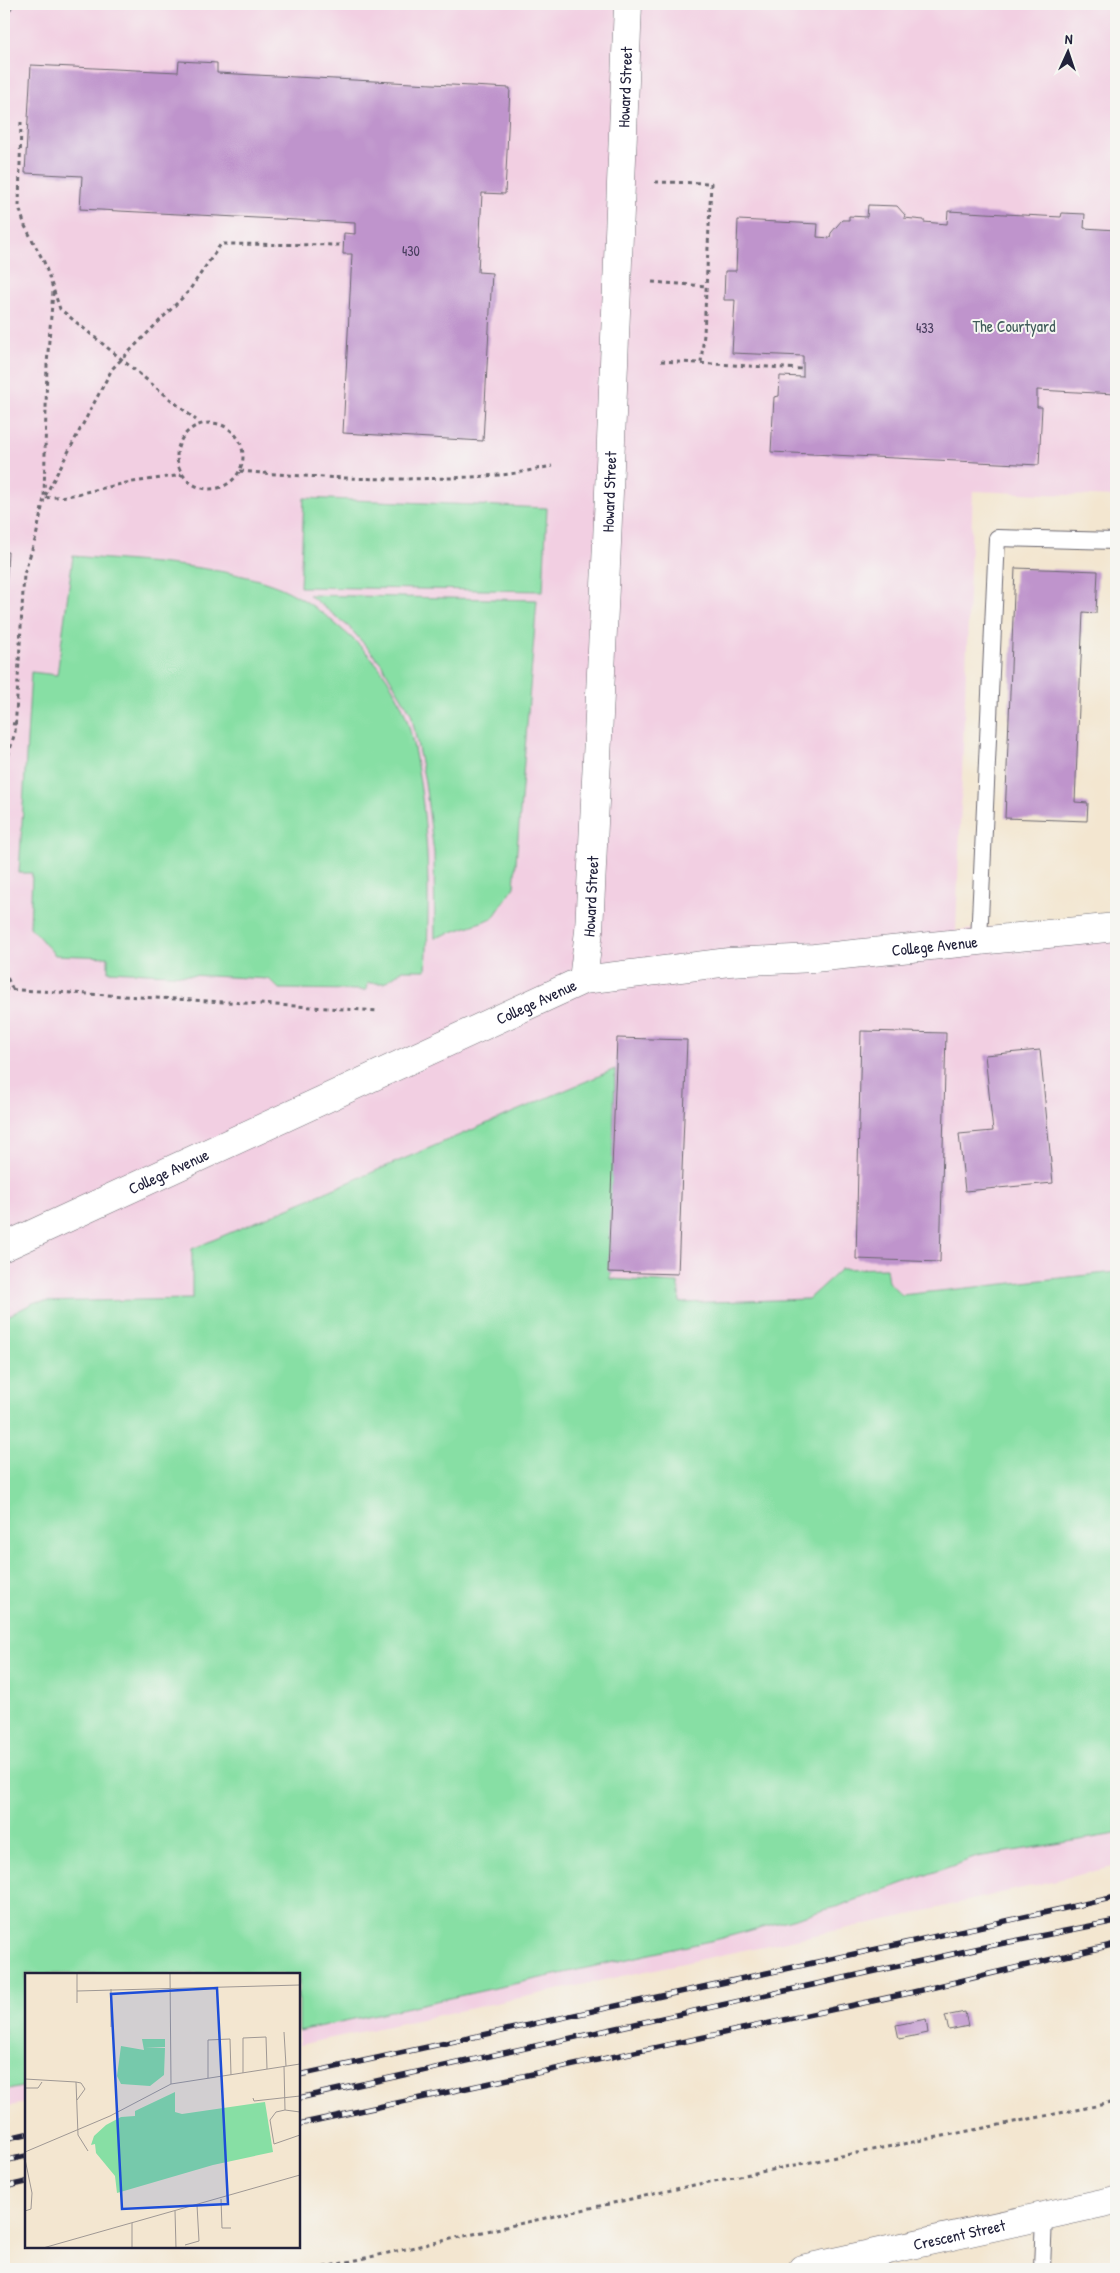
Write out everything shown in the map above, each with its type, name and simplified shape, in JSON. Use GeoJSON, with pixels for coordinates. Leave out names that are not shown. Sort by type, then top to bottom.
{"type":"FeatureCollection","features":[{"type":"Feature","properties":{"kind":"street","name":"Howard Street"},"geometry":{"type":"LineString","coordinates":[[583,980],[588,931],[606,553],[628,4]]}},
{"type":"Feature","properties":{"kind":"street","name":"College Avenue"},"geometry":{"type":"LineString","coordinates":[[4,1247],[583,980],[729,962],[814,958],[1116,927]]}},
{"type":"Feature","properties":{"kind":"street","name":"Crescent Street"},"geometry":{"type":"LineString","coordinates":[[802,2269],[1116,2200]]}},
{"type":"Feature","properties":{"kind":"lane"},"geometry":{"type":"LineString","coordinates":[[979,941],[997,538],[1116,541]]}},
{"type":"Feature","properties":{"kind":"lane"},"geometry":{"type":"LineString","coordinates":[[1042,2269],[1044,2216]]}},
{"type":"Feature","properties":{"kind":"path"},"geometry":{"type":"LineString","coordinates":[[21,122],[19,207],[24,226],[44,262],[60,309],[120,360],[203,425]]}},
{"type":"Feature","properties":{"kind":"path"},"geometry":{"type":"LineString","coordinates":[[663,182],[712,183],[701,363]]}},
{"type":"Feature","properties":{"kind":"path"},"geometry":{"type":"LineString","coordinates":[[44,498],[112,369],[188,292],[221,244],[344,246]]}},
{"type":"Feature","properties":{"kind":"path"},"geometry":{"type":"LineString","coordinates":[[665,283],[706,286]]}},
{"type":"Feature","properties":{"kind":"path"},"geometry":{"type":"LineString","coordinates":[[4,771],[16,724],[24,574],[36,537],[44,498],[47,364],[53,290]]}},
{"type":"Feature","properties":{"kind":"path"},"geometry":{"type":"LineString","coordinates":[[661,361],[803,369]]}},
{"type":"Feature","properties":{"kind":"path"},"geometry":{"type":"LineString","coordinates":[[210,423],[221,424],[238,437],[244,457],[240,471],[229,484],[209,490],[190,483],[182,475],[177,460],[179,445],[191,429],[210,423]]}},
{"type":"Feature","properties":{"kind":"path"},"geometry":{"type":"LineString","coordinates":[[240,471],[293,476],[406,478],[501,475],[552,466]]}},
{"type":"Feature","properties":{"kind":"path"},"geometry":{"type":"LineString","coordinates":[[44,498],[68,496],[126,483],[182,475]]}},
{"type":"Feature","properties":{"kind":"path"},"geometry":{"type":"LineString","coordinates":[[4,723],[16,724]]}},
{"type":"Feature","properties":{"kind":"path"},"geometry":{"type":"LineString","coordinates":[[4,817],[4,861]]}},
{"type":"Feature","properties":{"kind":"path"},"geometry":{"type":"LineString","coordinates":[[4,971],[13,990]]}},
{"type":"Feature","properties":{"kind":"path"},"geometry":{"type":"LineString","coordinates":[[4,989],[379,1011]]}},
{"type":"Feature","properties":{"kind":"path"},"geometry":{"type":"LineString","coordinates":[[316,2269],[694,2185],[1116,2102]]}},
{"type":"Feature","properties":{"kind":"shaded area"},"geometry":{"type":"Polygon","coordinates":[[[4,4],[1116,4],[1116,497],[973,491],[956,931],[1116,915],[1116,1866],[904,1916],[300,2045],[300,1973],[25,1973],[25,2103],[4,2107],[4,4]]]}},
{"type":"Feature","properties":{"kind":"green space"},"geometry":{"type":"Polygon","coordinates":[[[304,498],[547,508],[543,591],[300,587],[304,498]]]}},
{"type":"Feature","properties":{"kind":"green space"},"geometry":{"type":"Polygon","coordinates":[[[73,556],[199,568],[249,577],[271,584],[298,597],[331,620],[364,650],[380,668],[393,687],[409,728],[424,811],[428,917],[426,970],[403,970],[384,983],[368,983],[366,990],[279,989],[269,979],[108,971],[108,957],[55,955],[30,927],[32,873],[19,873],[31,672],[57,675],[73,556]]]}},
{"type":"Feature","properties":{"kind":"green space"},"geometry":{"type":"Polygon","coordinates":[[[309,595],[537,600],[514,887],[493,918],[435,938],[434,853],[425,782],[411,713],[381,663],[349,627],[309,595]]]}},
{"type":"Feature","properties":{"kind":"green space"},"geometry":{"type":"Polygon","coordinates":[[[615,1069],[610,1279],[678,1283],[680,1303],[808,1299],[841,1269],[886,1268],[888,1282],[902,1295],[1116,1272],[1116,1834],[977,1857],[839,1906],[719,1939],[300,2031],[300,1973],[25,1973],[25,2086],[4,2091],[4,1318],[35,1302],[192,1299],[192,1249],[615,1069]]]}},
{"type":"Feature","properties":{"kind":"building"},"geometry":{"type":"Polygon","coordinates":[[[179,61],[217,63],[217,73],[510,88],[505,194],[482,193],[478,272],[492,273],[483,441],[343,433],[352,254],[343,254],[344,233],[355,234],[355,223],[80,209],[82,176],[25,173],[31,65],[178,72],[179,61]]]}},
{"type":"Feature","properties":{"kind":"building"},"geometry":{"type":"Polygon","coordinates":[[[868,205],[897,206],[905,215],[904,218],[947,224],[948,211],[1061,217],[1062,213],[1085,214],[1084,228],[1116,230],[1116,394],[1037,390],[1037,407],[1042,407],[1039,465],[771,452],[774,397],[779,396],[780,376],[803,377],[803,356],[732,353],[735,300],[724,300],[725,271],[736,271],[738,220],[818,224],[817,237],[830,238],[831,233],[842,220],[849,220],[849,216],[867,217],[868,205]]]}},
{"type":"Feature","properties":{"kind":"building"},"geometry":{"type":"Polygon","coordinates":[[[4,552],[8,552],[5,606],[4,606],[4,552]]]}},
{"type":"Feature","properties":{"kind":"building"},"geometry":{"type":"Polygon","coordinates":[[[1015,568],[1098,571],[1096,613],[1083,612],[1075,802],[1088,803],[1087,821],[1005,818],[1015,568]]]}},
{"type":"Feature","properties":{"kind":"building"},"geometry":{"type":"Polygon","coordinates":[[[861,1031],[946,1033],[940,1262],[856,1259],[861,1031]]]}},
{"type":"Feature","properties":{"kind":"building"},"geometry":{"type":"Polygon","coordinates":[[[617,1038],[687,1040],[678,1274],[608,1272],[617,1038]]]}},
{"type":"Feature","properties":{"kind":"building"},"geometry":{"type":"Polygon","coordinates":[[[1040,1050],[1053,1183],[965,1191],[959,1134],[993,1131],[985,1055],[1040,1050]]]}},
{"type":"Feature","properties":{"kind":"building"},"geometry":{"type":"Polygon","coordinates":[[[965,2012],[968,2026],[949,2030],[945,2016],[965,2012]]]}},
{"type":"Feature","properties":{"kind":"building"},"geometry":{"type":"Polygon","coordinates":[[[926,2019],[928,2033],[899,2039],[896,2025],[926,2019]]]}},
{"type":"Feature","properties":{"kind":"railway"},"geometry":{"type":"LineString","coordinates":[[300,2075],[1116,1897]]}},
{"type":"Feature","properties":{"kind":"railway"},"geometry":{"type":"LineString","coordinates":[[300,2098],[989,1946],[1116,1921]]}},
{"type":"Feature","properties":{"kind":"railway"},"geometry":{"type":"LineString","coordinates":[[300,2124],[905,1994],[1116,1944]]}},
{"type":"Feature","properties":{"kind":"railway"},"geometry":{"type":"LineString","coordinates":[[4,2139],[25,2134]]}},
{"type":"Feature","properties":{"kind":"railway"},"geometry":{"type":"LineString","coordinates":[[4,2161],[25,2156]]}},
{"type":"Feature","properties":{"kind":"railway"},"geometry":{"type":"LineString","coordinates":[[4,2187],[25,2182]]}},
{"type":"Feature","properties":{"kind":"park label","name":"The Courtyard"},"geometry":{"type":"Point","coordinates":[1014,326]}}]}
